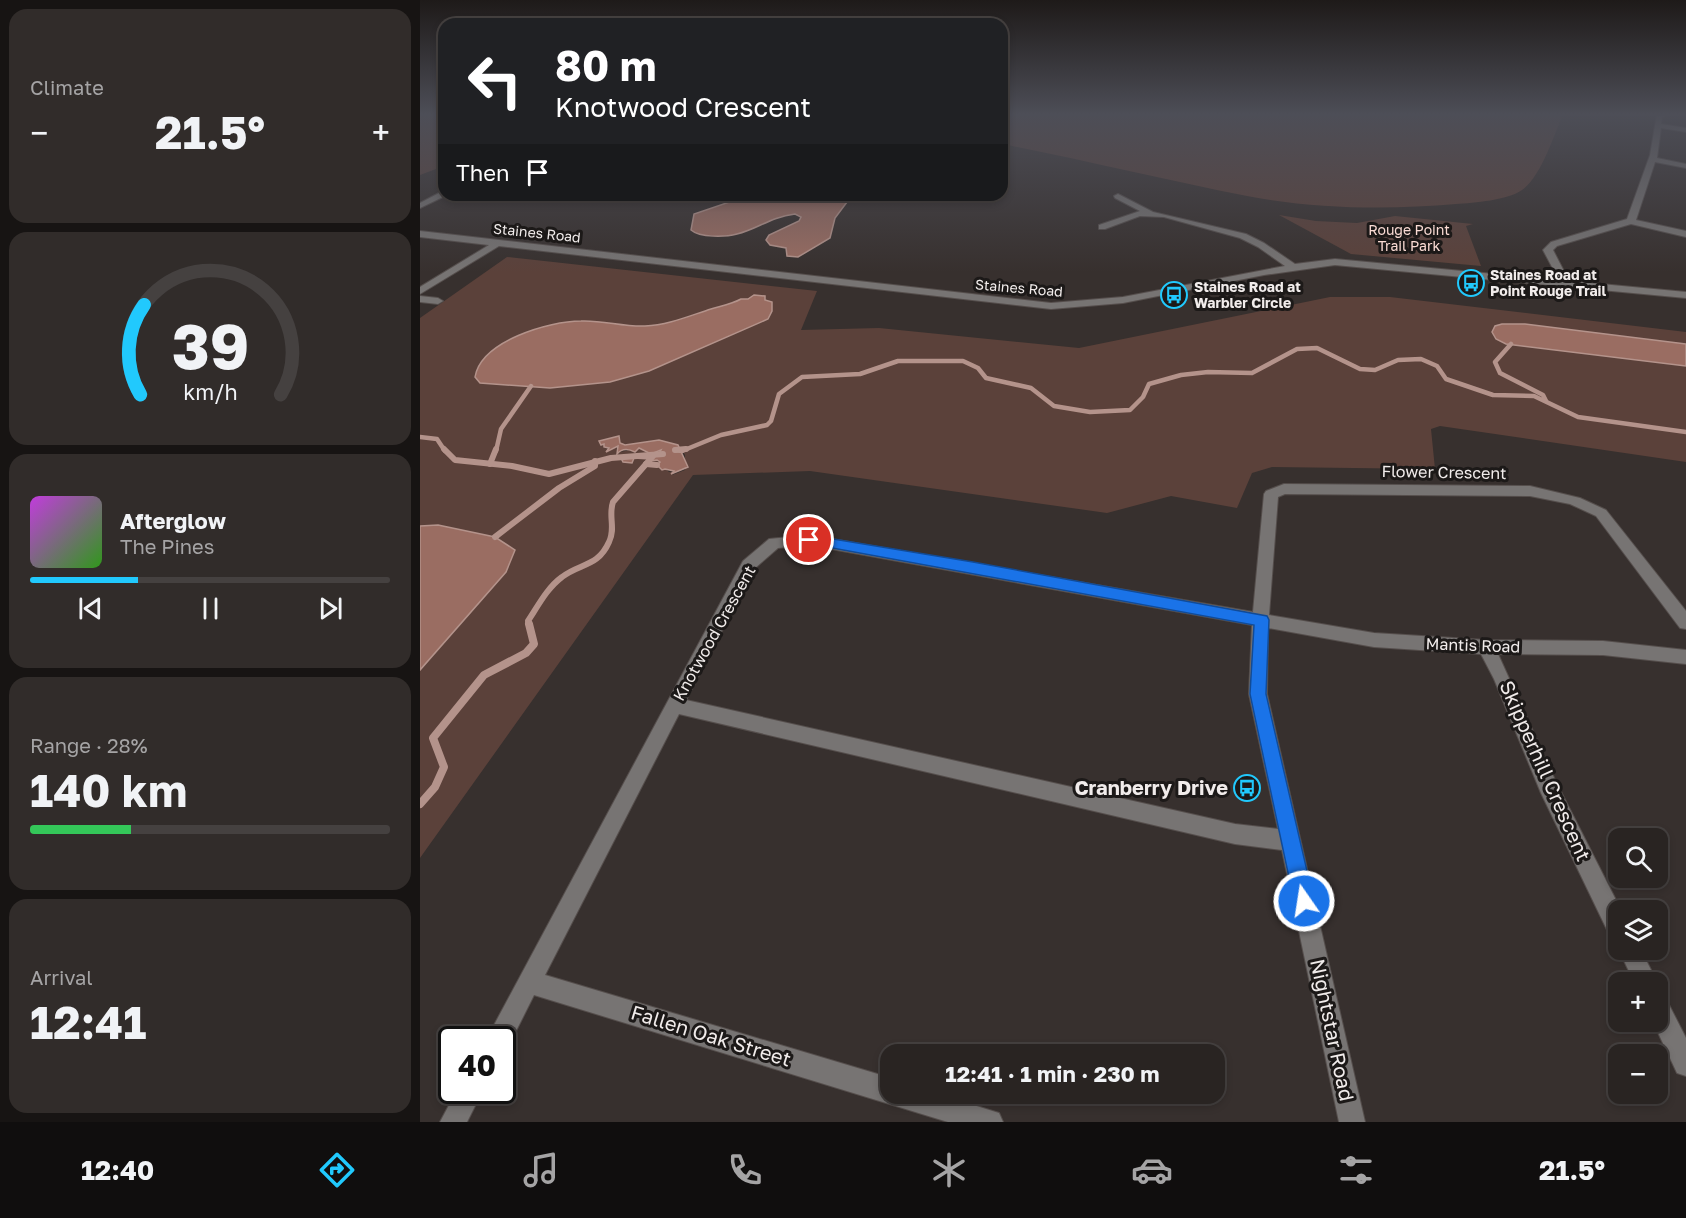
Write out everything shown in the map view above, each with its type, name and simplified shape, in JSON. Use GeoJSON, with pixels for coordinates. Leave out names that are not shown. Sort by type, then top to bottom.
{"type":"FeatureCollection","features":[{"type":"Feature","properties":{"kind":"street"},"geometry":{"type":"LineString","coordinates":[[1631,221],[1650,166]]}},
{"type":"Feature","properties":{"kind":"street"},"geometry":{"type":"LineString","coordinates":[[1118,196],[1152,213],[1243,236],[1261,245],[1291,266]]}},
{"type":"Feature","properties":{"kind":"street"},"geometry":{"type":"LineString","coordinates":[[420,206],[438,197]]}},
{"type":"Feature","properties":{"kind":"street"},"geometry":{"type":"LineString","coordinates":[[1102,227],[1139,213],[1152,213]]}},
{"type":"Feature","properties":{"kind":"street"},"geometry":{"type":"LineString","coordinates":[[1566,283],[1548,250],[1554,244],[1631,221],[1686,234]]}},
{"type":"Feature","properties":{"kind":"street","name":"Staines Road"},"geometry":{"type":"LineString","coordinates":[[420,234],[1051,306],[1091,305],[1291,266],[1335,262],[1686,295]]}},
{"type":"Feature","properties":{"kind":"street"},"geometry":{"type":"LineString","coordinates":[[420,291],[499,242]]}},
{"type":"Feature","properties":{"kind":"street"},"geometry":{"type":"LineString","coordinates":[[420,299],[438,301]]}},
{"type":"Feature","properties":{"kind":"street","name":"Flower Crescent"},"geometry":{"type":"LineString","coordinates":[[1262,620],[1269,501],[1271,494],[1284,489],[1530,491],[1566,497],[1587,504],[1601,513],[1686,623]]}},
{"type":"Feature","properties":{"kind":"street","name":"Knotwood Crescent"},"geometry":{"type":"LineString","coordinates":[[506,1026],[748,565],[774,543],[809,540],[973,567],[1262,620]]}},
{"type":"Feature","properties":{"kind":"street","name":"Mantis Road"},"geometry":{"type":"LineString","coordinates":[[1262,620],[1374,640],[1486,646],[1604,648],[1686,657]]}},
{"type":"Feature","properties":{"kind":"street","name":"Nightstar Road"},"geometry":{"type":"LineString","coordinates":[[1262,620],[1258,694],[1352,1122]]}},
{"type":"Feature","properties":{"kind":"street","name":"Skipperhill Crescent"},"geometry":{"type":"LineString","coordinates":[[1486,646],[1502,677],[1548,786],[1608,908]]}},
{"type":"Feature","properties":{"kind":"street"},"geometry":{"type":"LineString","coordinates":[[675,705],[1235,834],[1291,840]]}},
{"type":"Feature","properties":{"kind":"street","name":"Fallen Oak Street"},"geometry":{"type":"LineString","coordinates":[[530,982],[880,1088]]}},
{"type":"Feature","properties":{"kind":"street"},"geometry":{"type":"LineString","coordinates":[[1668,1027],[1686,1064]]}},
{"type":"Feature","properties":{"kind":"street"},"geometry":{"type":"LineString","coordinates":[[453,1122],[463,1104]]}},
{"type":"Feature","properties":{"kind":"street"},"geometry":{"type":"LineString","coordinates":[[931,1104],[990,1122]]}},
{"type":"Feature","properties":{"kind":"green space"},"geometry":{"type":"Polygon","coordinates":[[[420,166],[438,166],[438,168],[420,175],[420,166]]]}},
{"type":"Feature","properties":{"kind":"green space"},"geometry":{"type":"Polygon","coordinates":[[[1107,166],[1540,166],[1529,184],[1522,190],[1500,199],[1472,203],[1378,208],[1299,204],[1247,196],[1107,166]]]}},
{"type":"Feature","properties":{"kind":"green space","name":"Rouge Point Trail Park"},"geometry":{"type":"Polygon","coordinates":[[[1279,215],[1316,221],[1357,223],[1395,216],[1473,224],[1466,226],[1481,266],[1351,254],[1279,215]]]}},
{"type":"Feature","properties":{"kind":"green space"},"geometry":{"type":"Polygon","coordinates":[[[507,257],[817,291],[801,330],[879,328],[1079,348],[1330,297],[1390,297],[1686,332],[1686,462],[1440,426],[1431,429],[1435,469],[1272,467],[1252,473],[1237,508],[1171,496],[1107,513],[810,471],[693,475],[420,858],[420,318],[507,257]],[[617,436],[601,441],[609,447],[606,451],[618,446],[619,452],[632,450],[635,452],[639,448],[661,450],[659,454],[622,457],[645,457],[650,461],[657,460],[669,472],[675,471],[672,475],[685,470],[685,455],[678,445],[664,441],[625,445],[620,443],[617,436]]]}},
{"type":"Feature","properties":{"kind":"shaded area"},"geometry":{"type":"Polygon","coordinates":[[[732,201],[848,201],[835,218],[830,238],[798,257],[787,256],[786,248],[770,245],[766,240],[769,235],[799,221],[801,217],[795,214],[732,235],[707,236],[691,230],[694,214],[732,201]]]}},
{"type":"Feature","properties":{"kind":"shaded area"},"geometry":{"type":"Polygon","coordinates":[[[754,295],[765,296],[765,300],[772,302],[772,311],[768,319],[649,371],[610,382],[550,388],[480,383],[475,377],[480,364],[490,353],[503,343],[535,329],[581,321],[637,326],[662,324],[741,299],[748,299],[754,295]]]}},
{"type":"Feature","properties":{"kind":"shaded area"},"geometry":{"type":"Polygon","coordinates":[[[1525,324],[1686,344],[1686,366],[1506,344],[1496,339],[1492,332],[1495,326],[1525,324]]]}},
{"type":"Feature","properties":{"kind":"shaded area"},"geometry":{"type":"Polygon","coordinates":[[[619,436],[620,443],[625,445],[659,440],[678,445],[688,467],[671,474],[674,471],[662,470],[657,465],[660,462],[657,460],[634,458],[632,463],[623,462],[624,459],[621,457],[659,454],[661,450],[651,454],[639,448],[635,452],[626,450],[617,454],[618,446],[606,452],[609,448],[604,447],[604,444],[601,445],[599,441],[619,436]]]}},
{"type":"Feature","properties":{"kind":"shaded area"},"geometry":{"type":"Polygon","coordinates":[[[438,525],[495,537],[515,550],[506,572],[420,670],[420,526],[438,525]]]}},
{"type":"Feature","properties":{"kind":"waterway"},"geometry":{"type":"LineString","coordinates":[[1511,344],[1495,362],[1500,373],[1543,395],[1546,401]]}},
{"type":"Feature","properties":{"kind":"waterway"},"geometry":{"type":"LineString","coordinates":[[686,449],[675,450],[682,451],[721,435],[767,425],[771,421],[779,394],[802,377],[860,374],[898,361],[963,361],[978,368],[986,378],[1031,388],[1054,406],[1090,412],[1130,410],[1143,397],[1149,384],[1181,375],[1208,372],[1252,373],[1297,349],[1317,348],[1360,369],[1375,370],[1398,360],[1421,359],[1437,366],[1446,379],[1493,395],[1534,396],[1578,417],[1686,432]]}},
{"type":"Feature","properties":{"kind":"waterway"},"geometry":{"type":"LineString","coordinates":[[496,451],[501,429],[531,386]]}},
{"type":"Feature","properties":{"kind":"waterway"},"geometry":{"type":"LineString","coordinates":[[420,437],[437,439],[445,451]]}},
{"type":"Feature","properties":{"kind":"waterway"},"geometry":{"type":"LineString","coordinates":[[444,449],[455,460],[490,464]]}},
{"type":"Feature","properties":{"kind":"waterway"},"geometry":{"type":"LineString","coordinates":[[490,464],[496,449]]}},
{"type":"Feature","properties":{"kind":"waterway"},"geometry":{"type":"LineString","coordinates":[[595,462],[611,458],[663,454]]}},
{"type":"Feature","properties":{"kind":"waterway"},"geometry":{"type":"LineString","coordinates":[[646,464],[653,456]]}},
{"type":"Feature","properties":{"kind":"waterway"},"geometry":{"type":"LineString","coordinates":[[490,464],[549,474],[595,462]]}},
{"type":"Feature","properties":{"kind":"waterway"},"geometry":{"type":"LineString","coordinates":[[495,537],[559,488],[595,466],[595,462]]}},
{"type":"Feature","properties":{"kind":"waterway"},"geometry":{"type":"LineString","coordinates":[[529,626],[528,621],[552,586],[569,573],[600,556],[605,550],[612,532],[613,502],[646,464]]}},
{"type":"Feature","properties":{"kind":"waterway"},"geometry":{"type":"LineString","coordinates":[[646,464],[657,465]]}},
{"type":"Feature","properties":{"kind":"waterway"},"geometry":{"type":"LineString","coordinates":[[420,804],[435,787],[444,767],[433,738],[484,675],[526,653],[534,644],[529,624]]}},
{"type":"Feature","properties":{"kind":"place","name":"Staines Road at Point Rouge Trail"},"geometry":{"type":"Point","coordinates":[1471,283]}},
{"type":"Feature","properties":{"kind":"place","name":"Staines Road at Warbler Circle"},"geometry":{"type":"Point","coordinates":[1174,295]}},
{"type":"Feature","properties":{"kind":"place","name":"Cranberry Drive"},"geometry":{"type":"Point","coordinates":[1247,788]}},
{"type":"Feature","properties":{"kind":"route"},"geometry":{"type":"LineString","coordinates":[[809,540],[973,567],[1262,620],[1258,694],[1304,901]]}}]}
